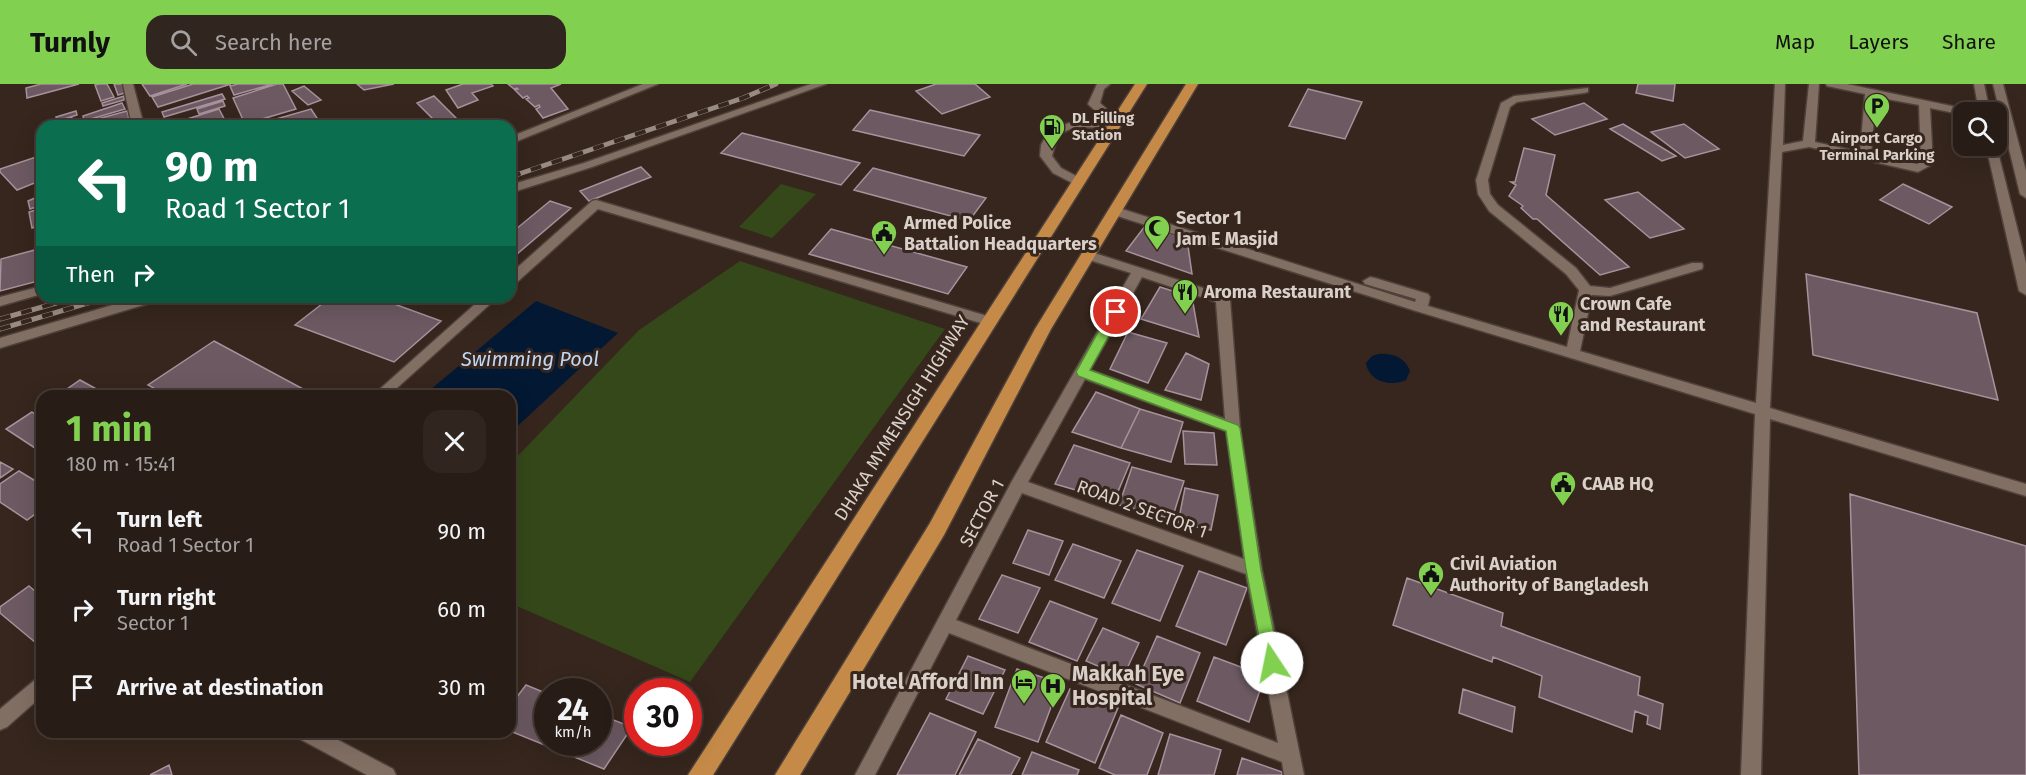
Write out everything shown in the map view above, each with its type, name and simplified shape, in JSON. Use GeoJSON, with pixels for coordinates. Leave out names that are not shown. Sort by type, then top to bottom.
{"type":"FeatureCollection","features":[{"type":"Feature","properties":{"kind":"highway"},"geometry":{"type":"LineString","coordinates":[[787,775],[937,529],[1043,329],[1192,84]]}},
{"type":"Feature","properties":{"kind":"highway","name":"DHAKA MYMENSIGH HIGHWAY"},"geometry":{"type":"LineString","coordinates":[[700,775],[1078,182],[1137,85]]}},
{"type":"Feature","properties":{"kind":"street"},"geometry":{"type":"LineString","coordinates":[[128,84],[137,120]]}},
{"type":"Feature","properties":{"kind":"street"},"geometry":{"type":"LineString","coordinates":[[516,139],[638,88],[653,84]]}},
{"type":"Feature","properties":{"kind":"street"},"geometry":{"type":"LineString","coordinates":[[516,187],[588,165],[821,84]]}},
{"type":"Feature","properties":{"kind":"street"},"geometry":{"type":"LineString","coordinates":[[1105,84],[1099,87],[1094,104],[1116,121]]}},
{"type":"Feature","properties":{"kind":"street"},"geometry":{"type":"LineString","coordinates":[[1751,775],[1763,410],[1780,84]]}},
{"type":"Feature","properties":{"kind":"street"},"geometry":{"type":"LineString","coordinates":[[1809,144],[1809,122],[1814,84]]}},
{"type":"Feature","properties":{"kind":"street"},"geometry":{"type":"LineString","coordinates":[[1832,84],[1953,110]]}},
{"type":"Feature","properties":{"kind":"street"},"geometry":{"type":"LineString","coordinates":[[1979,84],[1983,102]]}},
{"type":"Feature","properties":{"kind":"street"},"geometry":{"type":"LineString","coordinates":[[1998,84],[2026,194]]}},
{"type":"Feature","properties":{"kind":"street"},"geometry":{"type":"LineString","coordinates":[[1572,352],[1586,291],[1572,272],[1493,208],[1484,194],[1482,180],[1504,105],[1514,99],[1584,90]]}},
{"type":"Feature","properties":{"kind":"street"},"geometry":{"type":"LineString","coordinates":[[1865,157],[1871,93]]}},
{"type":"Feature","properties":{"kind":"street"},"geometry":{"type":"LineString","coordinates":[[1777,149],[1809,144],[1918,168],[1928,164],[1924,104]]}},
{"type":"Feature","properties":{"kind":"street"},"geometry":{"type":"LineString","coordinates":[[1078,182],[1066,177],[1046,156],[1045,151],[1053,132],[1075,124],[1116,121]]}},
{"type":"Feature","properties":{"kind":"street"},"geometry":{"type":"LineString","coordinates":[[1994,156],[2026,291]]}},
{"type":"Feature","properties":{"kind":"street"},"geometry":{"type":"LineString","coordinates":[[516,276],[596,204],[989,321]]}},
{"type":"Feature","properties":{"kind":"street"},"geometry":{"type":"LineString","coordinates":[[1116,208],[1420,308],[2026,490]]}},
{"type":"Feature","properties":{"kind":"street"},"geometry":{"type":"LineString","coordinates":[[1088,255],[1222,299],[1233,428],[1254,570],[1294,775]]}},
{"type":"Feature","properties":{"kind":"street"},"geometry":{"type":"LineString","coordinates":[[1586,291],[1610,292],[1697,267]]}},
{"type":"Feature","properties":{"kind":"street","name":"SECTOR 1"},"geometry":{"type":"LineString","coordinates":[[865,775],[1018,486],[1138,272]]}},
{"type":"Feature","properties":{"kind":"street"},"geometry":{"type":"LineString","coordinates":[[0,302],[36,292]]}},
{"type":"Feature","properties":{"kind":"street"},"geometry":{"type":"LineString","coordinates":[[0,343],[135,303]]}},
{"type":"Feature","properties":{"kind":"street"},"geometry":{"type":"LineString","coordinates":[[387,390],[484,303]]}},
{"type":"Feature","properties":{"kind":"street"},"geometry":{"type":"LineString","coordinates":[[1082,372],[1233,428]]}},
{"type":"Feature","properties":{"kind":"street","name":"ROAD 2 SECTOR 1"},"geometry":{"type":"LineString","coordinates":[[1018,486],[1254,570]]}},
{"type":"Feature","properties":{"kind":"street"},"geometry":{"type":"LineString","coordinates":[[946,624],[1290,756]]}},
{"type":"Feature","properties":{"kind":"street"},"geometry":{"type":"LineString","coordinates":[[0,720],[36,690]]}},
{"type":"Feature","properties":{"kind":"street"},"geometry":{"type":"LineString","coordinates":[[317,738],[386,775]]}},
{"type":"Feature","properties":{"kind":"green space"},"geometry":{"type":"Polygon","coordinates":[[[781,184],[816,194],[772,238],[739,227],[781,184]]]}},
{"type":"Feature","properties":{"kind":"green space"},"geometry":{"type":"Polygon","coordinates":[[[740,261],[945,329],[693,678],[681,678],[516,606],[516,458],[639,330],[740,261]]]}},
{"type":"Feature","properties":{"kind":"water","name":"Swimming Pool"},"geometry":{"type":"Polygon","coordinates":[[[536,301],[618,333],[516,427],[516,390],[430,390],[536,301]]]}},
{"type":"Feature","properties":{"kind":"water"},"geometry":{"type":"Polygon","coordinates":[[[1393,355],[1405,362],[1410,371],[1406,380],[1388,383],[1371,375],[1366,363],[1372,356],[1393,355]]]}},
{"type":"Feature","properties":{"kind":"building"},"geometry":{"type":"Polygon","coordinates":[[[41,84],[79,84],[27,98],[26,88],[41,84]]]}},
{"type":"Feature","properties":{"kind":"building"},"geometry":{"type":"Polygon","coordinates":[[[107,84],[114,97],[101,101],[95,85],[107,84]]]}},
{"type":"Feature","properties":{"kind":"building"},"geometry":{"type":"Polygon","coordinates":[[[114,84],[125,84],[128,92],[118,95],[114,84]]]}},
{"type":"Feature","properties":{"kind":"building"},"geometry":{"type":"Polygon","coordinates":[[[142,84],[187,84],[150,96],[142,84]]]}},
{"type":"Feature","properties":{"kind":"building"},"geometry":{"type":"Polygon","coordinates":[[[193,84],[231,84],[158,107],[152,97],[193,84]]]}},
{"type":"Feature","properties":{"kind":"building"},"geometry":{"type":"Polygon","coordinates":[[[273,84],[234,95],[230,86],[273,84]]]}},
{"type":"Feature","properties":{"kind":"building"},"geometry":{"type":"Polygon","coordinates":[[[283,84],[296,109],[259,120],[243,120],[233,98],[283,84]]]}},
{"type":"Feature","properties":{"kind":"building"},"geometry":{"type":"Polygon","coordinates":[[[357,84],[394,84],[364,90],[357,84]]]}},
{"type":"Feature","properties":{"kind":"building"},"geometry":{"type":"Polygon","coordinates":[[[463,84],[491,84],[493,86],[472,93],[478,100],[458,108],[446,90],[463,84]]]}},
{"type":"Feature","properties":{"kind":"building"},"geometry":{"type":"Polygon","coordinates":[[[508,84],[561,84],[551,88],[568,109],[543,118],[536,109],[540,107],[539,105],[535,107],[526,99],[529,98],[527,96],[523,98],[515,90],[517,88],[514,89],[508,84]]]}},
{"type":"Feature","properties":{"kind":"building"},"geometry":{"type":"Polygon","coordinates":[[[936,84],[975,84],[990,97],[942,114],[916,91],[936,84]]]}},
{"type":"Feature","properties":{"kind":"building"},"geometry":{"type":"Polygon","coordinates":[[[1638,84],[1675,84],[1673,101],[1636,93],[1638,84]]]}},
{"type":"Feature","properties":{"kind":"building"},"geometry":{"type":"Polygon","coordinates":[[[304,86],[321,100],[308,105],[292,91],[304,86]]]}},
{"type":"Feature","properties":{"kind":"building"},"geometry":{"type":"Polygon","coordinates":[[[1308,89],[1362,102],[1345,139],[1289,126],[1308,89]]]}},
{"type":"Feature","properties":{"kind":"building"},"geometry":{"type":"Polygon","coordinates":[[[222,94],[225,99],[164,117],[162,112],[222,94]]]}},
{"type":"Feature","properties":{"kind":"building"},"geometry":{"type":"Polygon","coordinates":[[[124,96],[124,100],[103,106],[102,103],[124,96]]]}},
{"type":"Feature","properties":{"kind":"building"},"geometry":{"type":"Polygon","coordinates":[[[434,96],[458,120],[434,120],[417,103],[434,96]]]}},
{"type":"Feature","properties":{"kind":"building"},"geometry":{"type":"Polygon","coordinates":[[[223,101],[225,106],[199,114],[197,109],[223,101]]]}},
{"type":"Feature","properties":{"kind":"building"},"geometry":{"type":"Polygon","coordinates":[[[122,103],[125,109],[87,120],[84,120],[83,116],[122,103]]]}},
{"type":"Feature","properties":{"kind":"building"},"geometry":{"type":"Polygon","coordinates":[[[1584,103],[1607,119],[1555,135],[1532,119],[1584,103]]]}},
{"type":"Feature","properties":{"kind":"building"},"geometry":{"type":"Polygon","coordinates":[[[219,109],[225,120],[187,120],[219,109]]]}},
{"type":"Feature","properties":{"kind":"building"},"geometry":{"type":"Polygon","coordinates":[[[311,109],[317,118],[310,120],[276,119],[311,109]]]}},
{"type":"Feature","properties":{"kind":"building"},"geometry":{"type":"Polygon","coordinates":[[[870,110],[980,135],[964,156],[853,130],[870,110]]]}},
{"type":"Feature","properties":{"kind":"building"},"geometry":{"type":"Polygon","coordinates":[[[76,111],[77,115],[61,120],[58,120],[56,117],[76,111]]]}},
{"type":"Feature","properties":{"kind":"building"},"geometry":{"type":"Polygon","coordinates":[[[127,111],[129,118],[122,120],[94,120],[127,111]]]}},
{"type":"Feature","properties":{"kind":"building"},"geometry":{"type":"Polygon","coordinates":[[[1623,124],[1676,156],[1662,161],[1610,129],[1623,124]]]}},
{"type":"Feature","properties":{"kind":"building"},"geometry":{"type":"Polygon","coordinates":[[[1684,124],[1719,149],[1685,158],[1651,132],[1684,124]]]}},
{"type":"Feature","properties":{"kind":"building"},"geometry":{"type":"Polygon","coordinates":[[[742,133],[860,163],[841,185],[721,153],[742,133]]]}},
{"type":"Feature","properties":{"kind":"building"},"geometry":{"type":"Polygon","coordinates":[[[1524,148],[1555,155],[1546,195],[1629,267],[1600,275],[1509,196],[1516,185],[1511,182],[1515,182],[1524,148]]]}},
{"type":"Feature","properties":{"kind":"building"},"geometry":{"type":"Polygon","coordinates":[[[36,157],[36,182],[17,190],[0,172],[0,169],[36,157]]]}},
{"type":"Feature","properties":{"kind":"building"},"geometry":{"type":"Polygon","coordinates":[[[641,167],[651,177],[589,201],[580,191],[641,167]]]}},
{"type":"Feature","properties":{"kind":"building"},"geometry":{"type":"Polygon","coordinates":[[[873,168],[986,198],[969,221],[854,190],[873,168]]]}},
{"type":"Feature","properties":{"kind":"building"},"geometry":{"type":"Polygon","coordinates":[[[1903,184],[1952,207],[1929,224],[1880,200],[1903,184]]]}},
{"type":"Feature","properties":{"kind":"building"},"geometry":{"type":"Polygon","coordinates":[[[1638,192],[1684,229],[1650,238],[1605,200],[1638,192]]]}},
{"type":"Feature","properties":{"kind":"building"},"geometry":{"type":"Polygon","coordinates":[[[36,198],[36,207],[30,209],[28,201],[36,198]]]}},
{"type":"Feature","properties":{"kind":"building"},"geometry":{"type":"Polygon","coordinates":[[[550,201],[571,208],[516,255],[516,229],[550,201]]]}},
{"type":"Feature","properties":{"kind":"building"},"geometry":{"type":"Polygon","coordinates":[[[36,210],[36,227],[32,228],[29,212],[36,210]]]}},
{"type":"Feature","properties":{"kind":"building"},"geometry":{"type":"Polygon","coordinates":[[[1145,226],[1187,239],[1192,274],[1126,251],[1145,226]]]}},
{"type":"Feature","properties":{"kind":"building"},"geometry":{"type":"Polygon","coordinates":[[[831,229],[967,267],[948,294],[809,254],[831,229]]]}},
{"type":"Feature","properties":{"kind":"building"},"geometry":{"type":"Polygon","coordinates":[[[36,250],[36,282],[0,291],[1,259],[36,250]]]}},
{"type":"Feature","properties":{"kind":"building"},"geometry":{"type":"Polygon","coordinates":[[[1806,274],[1977,313],[1998,400],[1813,355],[1806,274]]]}},
{"type":"Feature","properties":{"kind":"building"},"geometry":{"type":"Polygon","coordinates":[[[1160,287],[1192,297],[1199,337],[1141,319],[1160,287]]]}},
{"type":"Feature","properties":{"kind":"building"},"geometry":{"type":"Polygon","coordinates":[[[323,303],[392,303],[441,321],[394,362],[295,325],[323,303]]]}},
{"type":"Feature","properties":{"kind":"building"},"geometry":{"type":"Polygon","coordinates":[[[1128,332],[1167,343],[1148,383],[1110,369],[1128,332]]]}},
{"type":"Feature","properties":{"kind":"building"},"geometry":{"type":"Polygon","coordinates":[[[214,341],[305,390],[157,390],[148,385],[214,341]]]}},
{"type":"Feature","properties":{"kind":"building"},"geometry":{"type":"Polygon","coordinates":[[[1186,353],[1209,364],[1201,400],[1165,390],[1186,353]]]}},
{"type":"Feature","properties":{"kind":"building"},"geometry":{"type":"Polygon","coordinates":[[[80,380],[98,390],[66,390],[80,380]]]}},
{"type":"Feature","properties":{"kind":"building"},"geometry":{"type":"Polygon","coordinates":[[[1096,392],[1140,409],[1121,448],[1072,432],[1096,392]]]}},
{"type":"Feature","properties":{"kind":"building"},"geometry":{"type":"Polygon","coordinates":[[[1140,409],[1183,422],[1171,462],[1121,448],[1140,409]]]}},
{"type":"Feature","properties":{"kind":"building"},"geometry":{"type":"Polygon","coordinates":[[[32,412],[36,415],[36,447],[35,448],[6,429],[32,412]]]}},
{"type":"Feature","properties":{"kind":"building"},"geometry":{"type":"Polygon","coordinates":[[[1183,431],[1214,433],[1217,465],[1185,464],[1183,431]]]}},
{"type":"Feature","properties":{"kind":"building"},"geometry":{"type":"Polygon","coordinates":[[[1074,445],[1130,463],[1114,501],[1055,484],[1074,445]]]}},
{"type":"Feature","properties":{"kind":"building"},"geometry":{"type":"Polygon","coordinates":[[[0,462],[13,469],[0,478],[0,462]]]}},
{"type":"Feature","properties":{"kind":"building"},"geometry":{"type":"Polygon","coordinates":[[[1132,467],[1184,481],[1172,519],[1119,505],[1132,467]]]}},
{"type":"Feature","properties":{"kind":"building"},"geometry":{"type":"Polygon","coordinates":[[[19,471],[36,481],[36,513],[27,520],[0,502],[0,484],[19,471]]]}},
{"type":"Feature","properties":{"kind":"building"},"geometry":{"type":"Polygon","coordinates":[[[1185,488],[1218,495],[1211,530],[1178,523],[1185,488]]]}},
{"type":"Feature","properties":{"kind":"building"},"geometry":{"type":"Polygon","coordinates":[[[1850,494],[2026,546],[2026,775],[1859,775],[1850,494]]]}},
{"type":"Feature","properties":{"kind":"building"},"geometry":{"type":"Polygon","coordinates":[[[1028,530],[1063,541],[1049,575],[1013,563],[1028,530]]]}},
{"type":"Feature","properties":{"kind":"building"},"geometry":{"type":"Polygon","coordinates":[[[1073,544],[1121,561],[1104,598],[1055,580],[1073,544]]]}},
{"type":"Feature","properties":{"kind":"building"},"geometry":{"type":"Polygon","coordinates":[[[1137,550],[1183,566],[1160,621],[1112,603],[1137,550]]]}},
{"type":"Feature","properties":{"kind":"building"},"geometry":{"type":"Polygon","coordinates":[[[1199,571],[1247,588],[1226,645],[1176,626],[1199,571]]]}},
{"type":"Feature","properties":{"kind":"building"},"geometry":{"type":"Polygon","coordinates":[[[1002,575],[1040,588],[1018,633],[979,619],[1002,575]]]}},
{"type":"Feature","properties":{"kind":"building"},"geometry":{"type":"Polygon","coordinates":[[[1407,578],[1503,613],[1501,626],[1640,677],[1638,695],[1663,704],[1660,729],[1647,724],[1648,716],[1635,711],[1632,732],[1539,697],[1542,676],[1493,657],[1492,662],[1393,625],[1407,578]]]}},
{"type":"Feature","properties":{"kind":"building"},"geometry":{"type":"Polygon","coordinates":[[[29,586],[36,592],[36,643],[0,613],[0,607],[29,586]]]}},
{"type":"Feature","properties":{"kind":"building"},"geometry":{"type":"Polygon","coordinates":[[[1050,601],[1097,619],[1077,661],[1029,642],[1050,601]]]}},
{"type":"Feature","properties":{"kind":"building"},"geometry":{"type":"Polygon","coordinates":[[[1103,628],[1139,643],[1123,677],[1086,661],[1103,628]]]}},
{"type":"Feature","properties":{"kind":"building"},"geometry":{"type":"Polygon","coordinates":[[[1157,636],[1200,653],[1180,703],[1136,684],[1157,636]]]}},
{"type":"Feature","properties":{"kind":"building"},"geometry":{"type":"Polygon","coordinates":[[[968,656],[1005,670],[983,714],[946,699],[968,656]]]}},
{"type":"Feature","properties":{"kind":"building"},"geometry":{"type":"Polygon","coordinates":[[[1214,657],[1265,676],[1249,722],[1197,701],[1214,657]]]}},
{"type":"Feature","properties":{"kind":"building","name":"Hotel Afford Inn"},"geometry":{"type":"Polygon","coordinates":[[[1017,669],[1060,683],[1038,742],[995,727],[1017,669]]]}},
{"type":"Feature","properties":{"kind":"building"},"geometry":{"type":"Polygon","coordinates":[[[526,685],[534,688],[534,741],[516,733],[516,698],[526,685]]]}},
{"type":"Feature","properties":{"kind":"building"},"geometry":{"type":"Polygon","coordinates":[[[1070,689],[1118,708],[1095,763],[1046,742],[1070,689]]]}},
{"type":"Feature","properties":{"kind":"building"},"geometry":{"type":"Polygon","coordinates":[[[1463,689],[1515,707],[1512,732],[1459,713],[1463,689]]]}},
{"type":"Feature","properties":{"kind":"building"},"geometry":{"type":"Polygon","coordinates":[[[930,713],[976,732],[955,775],[897,775],[930,713]]]}},
{"type":"Feature","properties":{"kind":"building"},"geometry":{"type":"Polygon","coordinates":[[[1121,715],[1163,733],[1147,775],[1115,775],[1099,768],[1121,715]]]}},
{"type":"Feature","properties":{"kind":"building"},"geometry":{"type":"Polygon","coordinates":[[[612,719],[624,724],[624,739],[604,769],[572,756],[612,756],[612,719]]]}},
{"type":"Feature","properties":{"kind":"building"},"geometry":{"type":"Polygon","coordinates":[[[1170,734],[1221,750],[1214,775],[1158,775],[1170,734]]]}},
{"type":"Feature","properties":{"kind":"building"},"geometry":{"type":"Polygon","coordinates":[[[978,739],[1020,758],[1011,775],[959,775],[978,739]]]}},
{"type":"Feature","properties":{"kind":"building"},"geometry":{"type":"Polygon","coordinates":[[[1032,752],[1079,770],[1077,775],[1022,775],[1032,752]]]}},
{"type":"Feature","properties":{"kind":"building"},"geometry":{"type":"Polygon","coordinates":[[[1242,758],[1282,772],[1282,775],[1237,775],[1242,758]]]}},
{"type":"Feature","properties":{"kind":"building"},"geometry":{"type":"Polygon","coordinates":[[[169,765],[172,775],[150,775],[169,765]]]}},
{"type":"Feature","properties":{"kind":"railway"},"geometry":{"type":"LineString","coordinates":[[516,175],[743,98],[776,84]]}},
{"type":"Feature","properties":{"kind":"railway"},"geometry":{"type":"LineString","coordinates":[[0,319],[56,303]]}},
{"type":"Feature","properties":{"kind":"railway"},"geometry":{"type":"LineString","coordinates":[[0,329],[88,303]]}},
{"type":"Feature","properties":{"kind":"place","name":"Airport Cargo Terminal Parking"},"geometry":{"type":"Point","coordinates":[1877,129]}},
{"type":"Feature","properties":{"kind":"place","name":"DL Filling Station"},"geometry":{"type":"Point","coordinates":[1052,150]}},
{"type":"Feature","properties":{"kind":"place","name":"Sector 1 Jam E Masjid"},"geometry":{"type":"Point","coordinates":[1157,251]}},
{"type":"Feature","properties":{"kind":"place","name":"Armed Police Battalion Headquarters"},"geometry":{"type":"Point","coordinates":[884,256]}},
{"type":"Feature","properties":{"kind":"place","name":"Aroma Restaurant"},"geometry":{"type":"Point","coordinates":[1185,315]}},
{"type":"Feature","properties":{"kind":"place","name":"Crown Cafe and Restaurant"},"geometry":{"type":"Point","coordinates":[1561,337]}},
{"type":"Feature","properties":{"kind":"place","name":"CAAB HQ"},"geometry":{"type":"Point","coordinates":[1563,507]}},
{"type":"Feature","properties":{"kind":"place","name":"Civil Aviation Authority of Bangladesh"},"geometry":{"type":"Point","coordinates":[1431,597]}},
{"type":"Feature","properties":{"kind":"place","name":"Hotel Afford Inn"},"geometry":{"type":"Point","coordinates":[1024,705]}},
{"type":"Feature","properties":{"kind":"place","name":"Makkah Eye Hospital"},"geometry":{"type":"Point","coordinates":[1053,709]}},
{"type":"Feature","properties":{"kind":"route"},"geometry":{"type":"LineString","coordinates":[[1116,312],[1082,372],[1233,428],[1254,570],[1272,663]]}}]}
